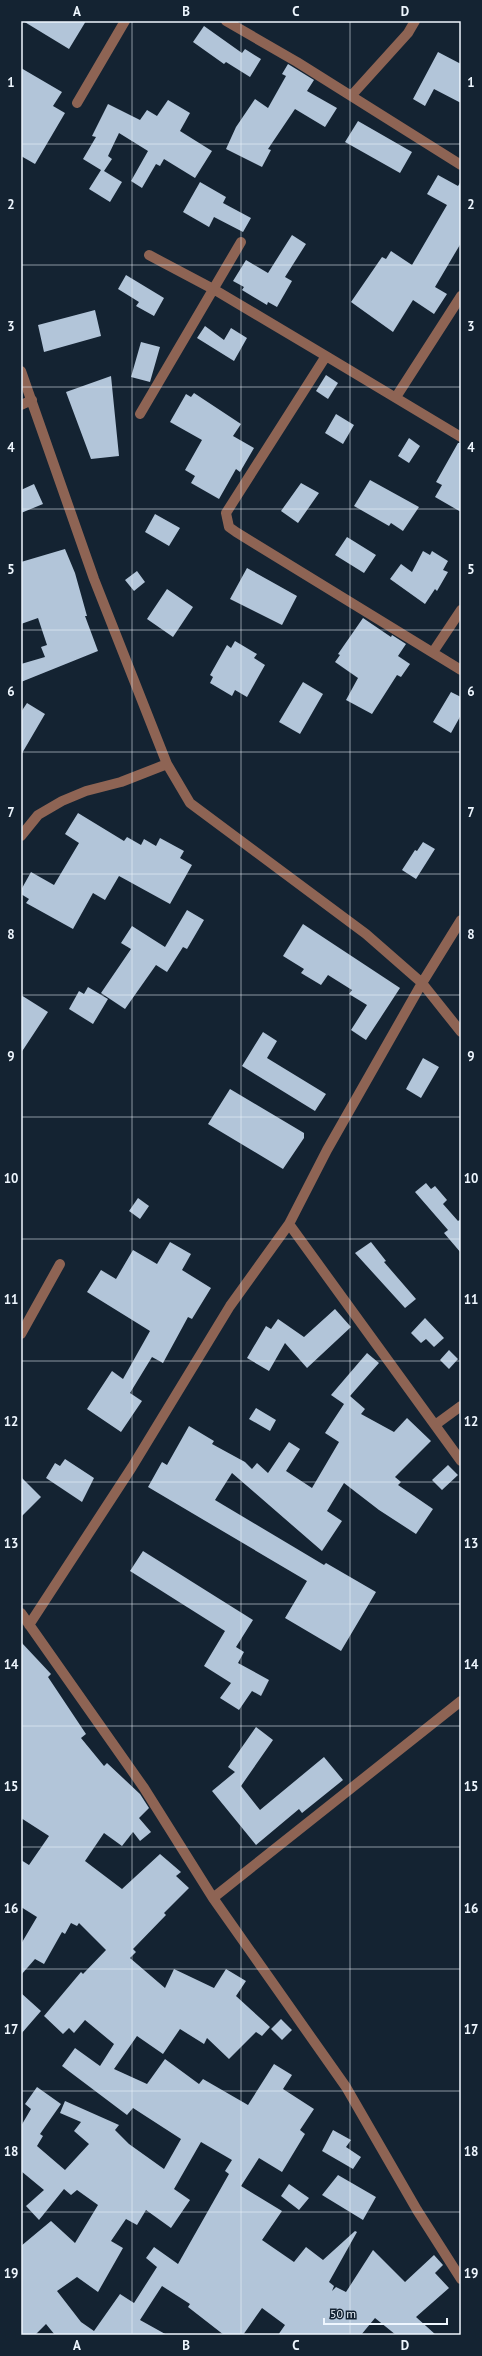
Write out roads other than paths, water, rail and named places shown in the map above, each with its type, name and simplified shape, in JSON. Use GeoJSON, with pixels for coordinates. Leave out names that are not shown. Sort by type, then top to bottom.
{"type":"FeatureCollection","features":[{"type":"Feature","properties":{"kind":"street"},"geometry":{"type":"LineString","coordinates":[[78,103],[125,21]]}},
{"type":"Feature","properties":{"kind":"street"},"geometry":{"type":"LineString","coordinates":[[226,21],[461,164]]}},
{"type":"Feature","properties":{"kind":"street"},"geometry":{"type":"LineString","coordinates":[[351,96],[408,33],[415,21]]}},
{"type":"Feature","properties":{"kind":"street"},"geometry":{"type":"LineString","coordinates":[[140,414],[215,290],[241,242]]}},
{"type":"Feature","properties":{"kind":"street"},"geometry":{"type":"LineString","coordinates":[[149,255],[215,290],[396,396],[461,437]]}},
{"type":"Feature","properties":{"kind":"street"},"geometry":{"type":"LineString","coordinates":[[396,396],[461,296]]}},
{"type":"Feature","properties":{"kind":"street"},"geometry":{"type":"LineString","coordinates":[[326,356],[247,476],[226,513],[226,521],[236,532],[434,652],[461,670]]}},
{"type":"Feature","properties":{"kind":"street"},"geometry":{"type":"LineString","coordinates":[[21,371],[94,579],[167,764],[190,803],[366,934],[422,983],[461,1032]]}},
{"type":"Feature","properties":{"kind":"street"},"geometry":{"type":"LineString","coordinates":[[21,405],[32,400]]}},
{"type":"Feature","properties":{"kind":"street"},"geometry":{"type":"LineString","coordinates":[[434,652],[461,610]]}},
{"type":"Feature","properties":{"kind":"street"},"geometry":{"type":"LineString","coordinates":[[21,836],[38,815],[62,801],[86,791],[121,782],[167,764]]}},
{"type":"Feature","properties":{"kind":"street"},"geometry":{"type":"LineString","coordinates":[[29,1625],[132,1467],[230,1306],[289,1224],[327,1150],[422,983],[461,920]]}},
{"type":"Feature","properties":{"kind":"street"},"geometry":{"type":"LineString","coordinates":[[289,1224],[461,1461]]}},
{"type":"Feature","properties":{"kind":"street"},"geometry":{"type":"LineString","coordinates":[[21,1334],[60,1264]]}},
{"type":"Feature","properties":{"kind":"street"},"geometry":{"type":"LineString","coordinates":[[435,1425],[461,1406]]}},
{"type":"Feature","properties":{"kind":"street"},"geometry":{"type":"LineString","coordinates":[[21,1613],[144,1788],[213,1898],[346,2087],[417,2210],[461,2279]]}},
{"type":"Feature","properties":{"kind":"street"},"geometry":{"type":"LineString","coordinates":[[213,1898],[461,1701]]}}]}
